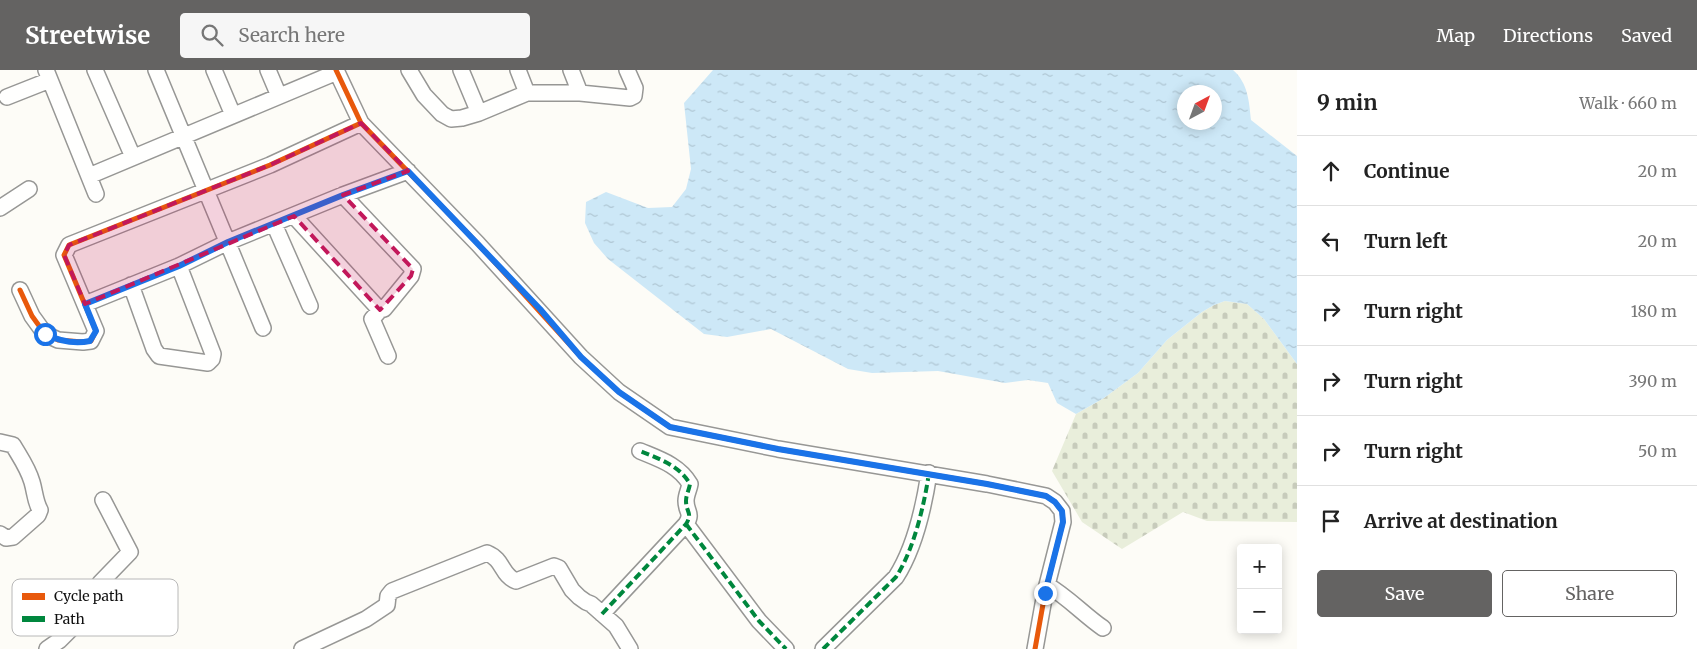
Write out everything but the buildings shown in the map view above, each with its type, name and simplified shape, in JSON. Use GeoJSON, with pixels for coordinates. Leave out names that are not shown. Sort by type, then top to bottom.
{"type":"FeatureCollection","features":[{"type":"Feature","properties":{"kind":"street"},"geometry":{"type":"LineString","coordinates":[[95,70],[132,158]]}},
{"type":"Feature","properties":{"kind":"street"},"geometry":{"type":"LineString","coordinates":[[156,70],[263,328]]}},
{"type":"Feature","properties":{"kind":"street"},"geometry":{"type":"LineString","coordinates":[[214,70],[233,115]]}},
{"type":"Feature","properties":{"kind":"street"},"geometry":{"type":"LineString","coordinates":[[268,70],[279,96]]}},
{"type":"Feature","properties":{"kind":"street"},"geometry":{"type":"LineString","coordinates":[[409,70],[424,95],[442,114],[451,119],[479,113],[527,93],[580,93],[630,98],[634,96],[635,88],[628,70]]}},
{"type":"Feature","properties":{"kind":"street"},"geometry":{"type":"LineString","coordinates":[[461,70],[479,113]]}},
{"type":"Feature","properties":{"kind":"street"},"geometry":{"type":"LineString","coordinates":[[518,70],[527,93]]}},
{"type":"Feature","properties":{"kind":"street"},"geometry":{"type":"LineString","coordinates":[[571,70],[580,93]]}},
{"type":"Feature","properties":{"kind":"street"},"geometry":{"type":"LineString","coordinates":[[89,176],[337,71],[361,123],[540,309],[581,357],[619,392],[670,427],[778,449],[929,473],[1037,495],[1055,502],[1062,511],[1063,522],[1047,585],[1035,649]]}},
{"type":"Feature","properties":{"kind":"street"},"geometry":{"type":"LineString","coordinates":[[7,97],[48,75],[96,194]]}},
{"type":"Feature","properties":{"kind":"street"},"geometry":{"type":"LineString","coordinates":[[20,290],[45,334],[58,340],[90,341],[96,331],[64,255],[69,246],[270,164],[361,123]]}},
{"type":"Feature","properties":{"kind":"street"},"geometry":{"type":"LineString","coordinates":[[85,304],[179,266],[228,242],[343,195],[408,171]]}},
{"type":"Feature","properties":{"kind":"street"},"geometry":{"type":"LineString","coordinates":[[0,208],[29,189]]}},
{"type":"Feature","properties":{"kind":"street"},"geometry":{"type":"LineString","coordinates":[[343,195],[413,269],[411,276],[384,309],[380,310],[372,319],[388,356]]}},
{"type":"Feature","properties":{"kind":"street"},"geometry":{"type":"LineString","coordinates":[[294,216],[380,310]]}},
{"type":"Feature","properties":{"kind":"street"},"geometry":{"type":"LineString","coordinates":[[274,224],[310,306]]}},
{"type":"Feature","properties":{"kind":"street"},"geometry":{"type":"LineString","coordinates":[[131,286],[154,349],[159,356],[208,363],[212,359],[213,354],[179,266]]}},
{"type":"Feature","properties":{"kind":"street"},"geometry":{"type":"LineString","coordinates":[[0,442],[13,445],[26,467],[36,503],[40,510],[38,515],[13,537],[6,538],[0,534]]}},
{"type":"Feature","properties":{"kind":"street"},"geometry":{"type":"LineString","coordinates":[[602,614],[686,524],[689,518],[690,512],[686,500],[690,484],[686,478],[666,462],[640,451]]}},
{"type":"Feature","properties":{"kind":"street"},"geometry":{"type":"LineString","coordinates":[[823,649],[901,570],[926,497],[929,473]]}},
{"type":"Feature","properties":{"kind":"street"},"geometry":{"type":"LineString","coordinates":[[103,500],[130,552],[104,579]]}},
{"type":"Feature","properties":{"kind":"street"},"geometry":{"type":"LineString","coordinates":[[686,524],[759,620],[786,649]]}},
{"type":"Feature","properties":{"kind":"street"},"geometry":{"type":"LineString","coordinates":[[302,649],[366,618],[386,605],[388,596],[392,591],[487,553],[497,558],[508,576],[516,580],[554,566],[559,568],[572,590],[582,600],[592,604],[616,626],[630,649]]}},
{"type":"Feature","properties":{"kind":"street"},"geometry":{"type":"LineString","coordinates":[[1047,585],[1061,593],[1086,616],[1103,628]]}},
{"type":"Feature","properties":{"kind":"street"},"geometry":{"type":"LineString","coordinates":[[47,649],[64,636]]}},
{"type":"Feature","properties":{"kind":"highlighted area"},"geometry":{"type":"Polygon","coordinates":[[[361,123],[408,171],[343,195],[413,269],[411,276],[380,310],[294,216],[85,304],[64,255],[69,245],[270,165],[361,123]]]}},
{"type":"Feature","properties":{"kind":"green space"},"geometry":{"type":"Polygon","coordinates":[[[1225,301],[1247,304],[1264,319],[1297,364],[1297,522],[1207,521],[1183,512],[1122,549],[1082,522],[1052,471],[1076,414],[1104,398],[1138,373],[1167,340],[1202,312],[1225,301]]]}},
{"type":"Feature","properties":{"kind":"water"},"geometry":{"type":"Polygon","coordinates":[[[713,70],[1233,70],[1245,87],[1251,120],[1297,156],[1297,364],[1264,319],[1247,304],[1225,301],[1202,312],[1167,340],[1138,373],[1104,398],[1076,414],[1057,403],[1048,383],[1028,380],[1005,383],[938,371],[872,373],[848,369],[771,329],[727,337],[704,334],[608,259],[594,243],[585,223],[586,202],[606,192],[648,208],[672,207],[686,189],[691,169],[684,103],[713,70]]]}},
{"type":"Feature","properties":{"kind":"marked path"},"geometry":{"type":"LineString","coordinates":[[602,614],[686,524],[689,517],[686,497],[690,484],[685,477],[668,463],[640,451]]}},
{"type":"Feature","properties":{"kind":"marked path"},"geometry":{"type":"LineString","coordinates":[[823,649],[896,577],[913,540],[929,473]]}},
{"type":"Feature","properties":{"kind":"marked path"},"geometry":{"type":"LineString","coordinates":[[686,524],[759,621],[786,649]]}},
{"type":"Feature","properties":{"kind":"cycle path"},"geometry":{"type":"LineString","coordinates":[[336,70],[361,123],[478,244],[581,357],[619,392],[670,427],[778,449],[987,484],[1046,496],[1055,502],[1062,511],[1063,522],[1045,593],[1035,649]]}},
{"type":"Feature","properties":{"kind":"cycle path"},"geometry":{"type":"LineString","coordinates":[[20,290],[32,316],[45,334],[58,340],[91,341],[96,331],[64,255],[69,245],[270,165],[361,123]]}},
{"type":"Feature","properties":{"kind":"route"},"geometry":{"type":"LineString","coordinates":[[45,334],[58,340],[90,341],[96,331],[85,304],[179,266],[228,242],[343,195],[408,171],[540,309],[581,357],[619,392],[670,427],[778,449],[929,473],[1046,496],[1055,502],[1062,511],[1063,522],[1045,593]]}}]}
